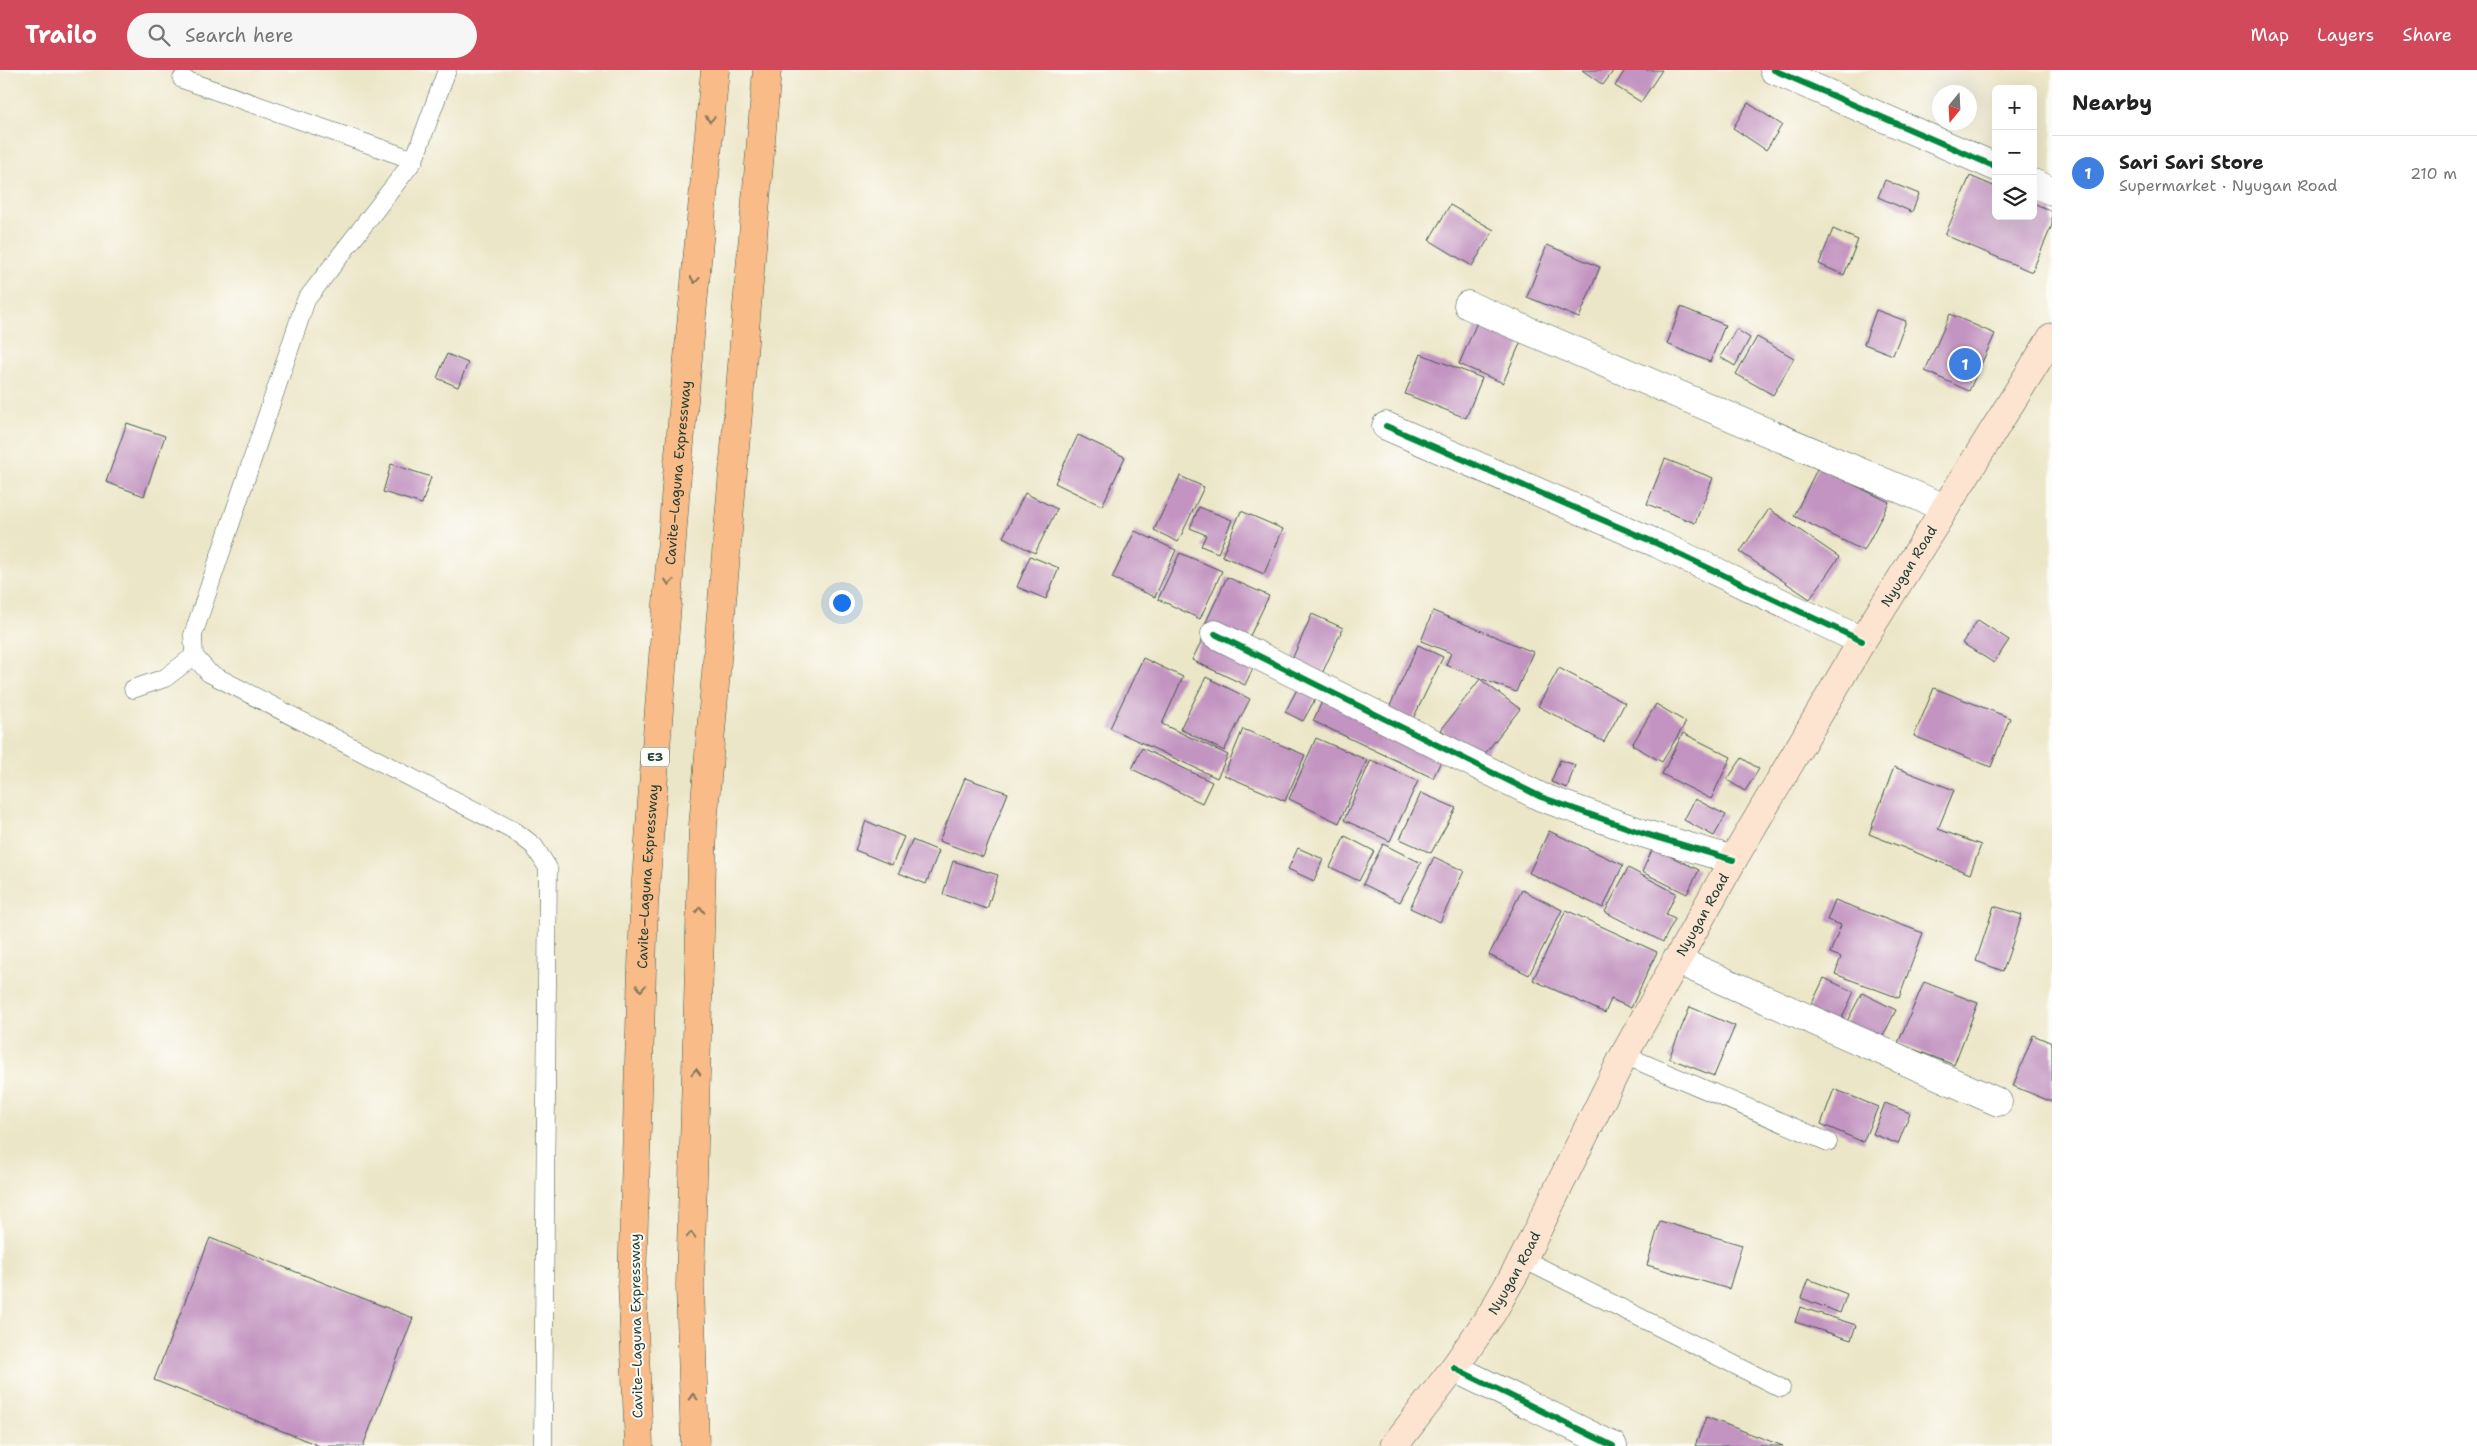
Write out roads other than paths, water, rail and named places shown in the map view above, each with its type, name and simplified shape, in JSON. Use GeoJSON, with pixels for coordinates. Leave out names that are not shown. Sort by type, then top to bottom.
{"type":"FeatureCollection","features":[{"type":"Feature","properties":{"kind":"highway","name":"Cavite–Laguna Expressway"},"geometry":{"type":"LineString","coordinates":[[639,1446],[632,1282],[644,906],[676,486],[715,70]]}},
{"type":"Feature","properties":{"kind":"highway"},"geometry":{"type":"LineString","coordinates":[[695,1446],[690,1285],[703,826],[767,70]]}},
{"type":"Feature","properties":{"kind":"main road","name":"Nyugan Road"},"geometry":{"type":"LineString","coordinates":[[1394,1446],[1454,1368],[1492,1313],[1523,1259],[1624,1055],[1733,860],[1862,641],[2052,337]]}},
{"type":"Feature","properties":{"kind":"street"},"geometry":{"type":"LineString","coordinates":[[1774,70],[1992,165]]}},
{"type":"Feature","properties":{"kind":"street"},"geometry":{"type":"LineString","coordinates":[[2037,185],[2052,192]]}},
{"type":"Feature","properties":{"kind":"street"},"geometry":{"type":"LineString","coordinates":[[1468,304],[1945,508]]}},
{"type":"Feature","properties":{"kind":"street"},"geometry":{"type":"LineString","coordinates":[[1386,426],[1658,544],[1862,641]]}},
{"type":"Feature","properties":{"kind":"street"},"geometry":{"type":"LineString","coordinates":[[1216,634],[1541,797],[1642,833],[1733,860]]}},
{"type":"Feature","properties":{"kind":"street"},"geometry":{"type":"LineString","coordinates":[[1676,960],[1998,1102]]}},
{"type":"Feature","properties":{"kind":"street"},"geometry":{"type":"LineString","coordinates":[[1454,1368],[1613,1446]]}},
{"type":"Feature","properties":{"kind":"lane"},"geometry":{"type":"LineString","coordinates":[[447,70],[414,160],[306,300],[193,635],[194,656],[209,672],[516,832],[534,846],[548,868],[542,1446]]}},
{"type":"Feature","properties":{"kind":"lane"},"geometry":{"type":"LineString","coordinates":[[182,79],[414,160]]}},
{"type":"Feature","properties":{"kind":"lane"},"geometry":{"type":"LineString","coordinates":[[133,689],[165,678],[194,656]]}},
{"type":"Feature","properties":{"kind":"lane"},"geometry":{"type":"LineString","coordinates":[[1624,1055],[1828,1142]]}},
{"type":"Feature","properties":{"kind":"lane"},"geometry":{"type":"LineString","coordinates":[[1523,1259],[1781,1388]]}},
{"type":"Feature","properties":{"kind":"place","name":"Sari Sari Store"},"geometry":{"type":"Point","coordinates":[1965,364]}}]}
